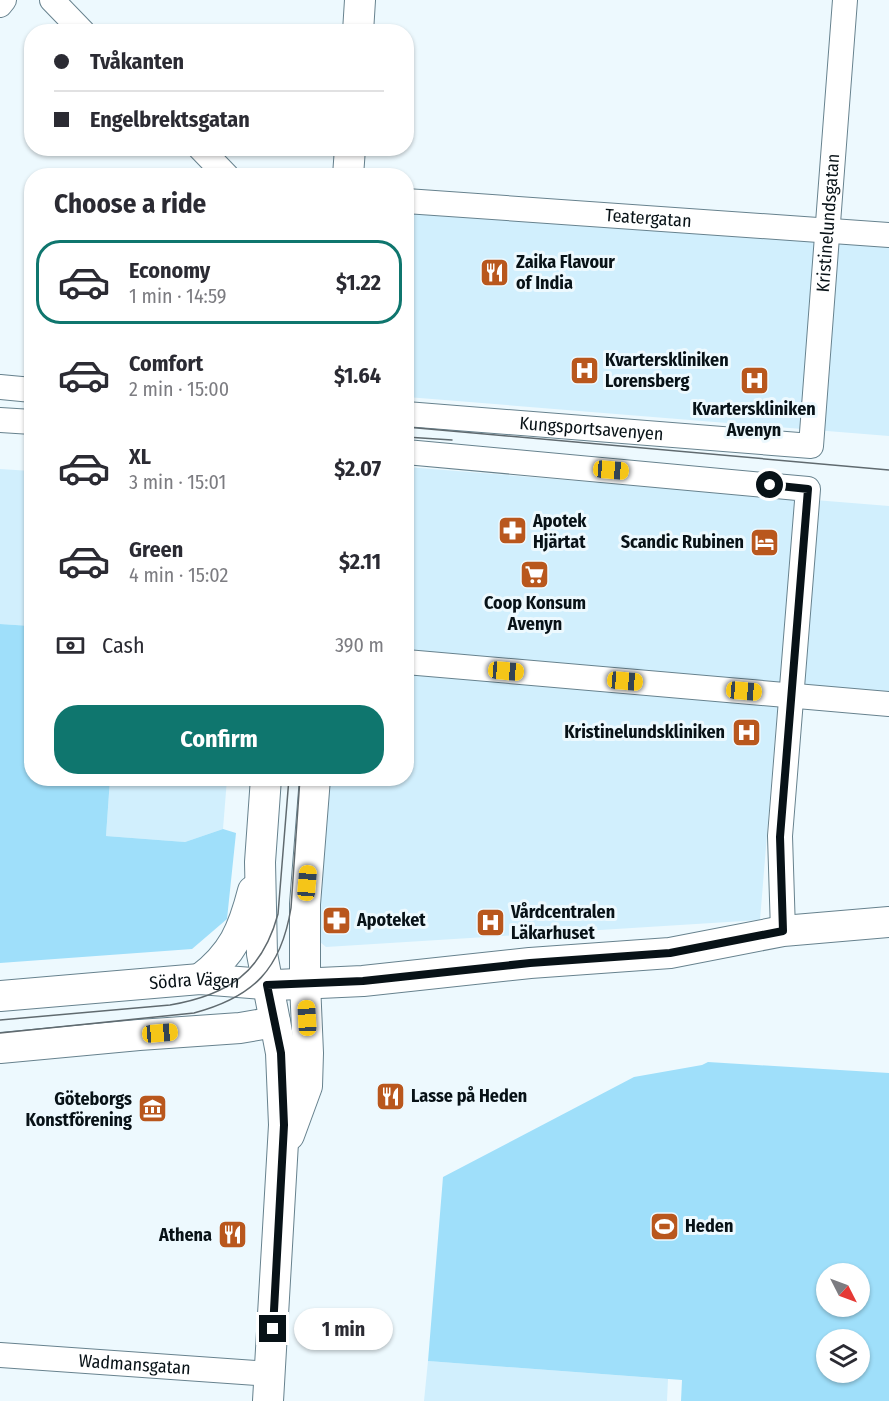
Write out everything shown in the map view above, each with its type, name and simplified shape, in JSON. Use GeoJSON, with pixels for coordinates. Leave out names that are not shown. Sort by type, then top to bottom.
{"type":"FeatureCollection","features":[{"type":"Feature","properties":{"kind":"street"},"geometry":{"type":"LineString","coordinates":[[0,5],[4,0]]}},
{"type":"Feature","properties":{"kind":"street"},"geometry":{"type":"LineString","coordinates":[[52,0],[75,24]]}},
{"type":"Feature","properties":{"kind":"street"},"geometry":{"type":"LineString","coordinates":[[358,24],[360,0]]}},
{"type":"Feature","properties":{"kind":"street","name":"Kristinelundsgatan"},"geometry":{"type":"LineString","coordinates":[[811,446],[844,0]]}},
{"type":"Feature","properties":{"kind":"street"},"geometry":{"type":"LineString","coordinates":[[208,156],[219,168]]}},
{"type":"Feature","properties":{"kind":"street","name":"Teatergatan"},"geometry":{"type":"LineString","coordinates":[[414,202],[889,235]]}},
{"type":"Feature","properties":{"kind":"street"},"geometry":{"type":"LineString","coordinates":[[0,387],[24,389]]}},
{"type":"Feature","properties":{"kind":"street","name":"Kungsportsavenyen"},"geometry":{"type":"LineString","coordinates":[[414,415],[811,446]]}},
{"type":"Feature","properties":{"kind":"street"},"geometry":{"type":"LineString","coordinates":[[0,420],[24,422]]}},
{"type":"Feature","properties":{"kind":"street"},"geometry":{"type":"LineString","coordinates":[[414,453],[808,489],[780,837],[783,931]]}},
{"type":"Feature","properties":{"kind":"street"},"geometry":{"type":"LineString","coordinates":[[414,663],[889,704]]}},
{"type":"Feature","properties":{"kind":"street"},"geometry":{"type":"LineString","coordinates":[[265,786],[260,862],[262,954],[281,1053],[284,1125],[270,1388]]}},
{"type":"Feature","properties":{"kind":"street"},"geometry":{"type":"LineString","coordinates":[[282,1150],[307,1086],[305,904],[314,786]]}},
{"type":"Feature","properties":{"kind":"street"},"geometry":{"type":"LineString","coordinates":[[200,979],[222,961],[242,928],[260,862]]}},
{"type":"Feature","properties":{"kind":"street","name":"Södra Vägen"},"geometry":{"type":"LineString","coordinates":[[0,996],[200,979],[267,985],[363,981],[530,963],[670,953],[783,931],[889,922]]}},
{"type":"Feature","properties":{"kind":"street"},"geometry":{"type":"LineString","coordinates":[[0,1048],[240,1028],[275,1022]]}},
{"type":"Feature","properties":{"kind":"street","name":"Wadmansgatan"},"geometry":{"type":"LineString","coordinates":[[0,1354],[270,1388]]}},
{"type":"Feature","properties":{"kind":"shaded area"},"geometry":{"type":"Polygon","coordinates":[[[414,212],[889,247],[889,436],[414,398],[414,212]]]}},
{"type":"Feature","properties":{"kind":"shaded area"},"geometry":{"type":"Polygon","coordinates":[[[414,468],[889,506],[889,696],[779,688],[760,920],[326,947],[314,937],[325,786],[414,786],[414,468]]]}},
{"type":"Feature","properties":{"kind":"shaded area"},"geometry":{"type":"Polygon","coordinates":[[[0,469],[24,471],[24,626],[0,624],[0,469]]]}},
{"type":"Feature","properties":{"kind":"shaded area"},"geometry":{"type":"Polygon","coordinates":[[[0,624],[24,626],[24,786],[110,786],[106,836],[185,842],[223,829],[236,833],[227,919],[192,949],[0,963],[0,624]]]}},
{"type":"Feature","properties":{"kind":"shaded area"},"geometry":{"type":"Polygon","coordinates":[[[110,786],[226,786],[223,829],[185,842],[106,836],[110,786]]]}},
{"type":"Feature","properties":{"kind":"shaded area","name":"Heden"},"geometry":{"type":"Polygon","coordinates":[[[708,1062],[889,1073],[889,1401],[681,1401],[682,1380],[428,1361],[443,1177],[634,1077],[708,1062]]]}},
{"type":"Feature","properties":{"kind":"shaded area"},"geometry":{"type":"Polygon","coordinates":[[[428,1361],[668,1379],[667,1401],[424,1401],[428,1361]]]}},
{"type":"Feature","properties":{"kind":"tram line"},"geometry":{"type":"LineString","coordinates":[[414,428],[889,470]]}},
{"type":"Feature","properties":{"kind":"tram line"},"geometry":{"type":"LineString","coordinates":[[414,438],[452,440]]}},
{"type":"Feature","properties":{"kind":"tram line"},"geometry":{"type":"LineString","coordinates":[[0,1020],[170,1005],[209,995],[240,978],[263,952],[278,914],[288,786]]}},
{"type":"Feature","properties":{"kind":"tram line"},"geometry":{"type":"LineString","coordinates":[[0,1033],[194,1013],[215,1006],[248,989],[272,964],[286,929],[291,908],[299,786]]}},
{"type":"Feature","properties":{"kind":"place","name":"Zaika Flavour of India"},"geometry":{"type":"Point","coordinates":[495,272]}},
{"type":"Feature","properties":{"kind":"place","name":"Kvarterskliniken Lorensberg"},"geometry":{"type":"Point","coordinates":[584,370]}},
{"type":"Feature","properties":{"kind":"place","name":"Kvarterskliniken Avenyn"},"geometry":{"type":"Point","coordinates":[754,380]}},
{"type":"Feature","properties":{"kind":"place","name":"Apotek Hjärtat"},"geometry":{"type":"Point","coordinates":[512,531]}},
{"type":"Feature","properties":{"kind":"place","name":"Scandic Rubinen"},"geometry":{"type":"Point","coordinates":[765,542]}},
{"type":"Feature","properties":{"kind":"place","name":"Coop Konsum Avenyn"},"geometry":{"type":"Point","coordinates":[535,574]}},
{"type":"Feature","properties":{"kind":"place","name":"Kristinelundskliniken"},"geometry":{"type":"Point","coordinates":[746,732]}},
{"type":"Feature","properties":{"kind":"place","name":"Apoteket"},"geometry":{"type":"Point","coordinates":[336,920]}},
{"type":"Feature","properties":{"kind":"place","name":"Vårdcentralen Läkarhuset"},"geometry":{"type":"Point","coordinates":[490,922]}},
{"type":"Feature","properties":{"kind":"place","name":"Lasse på Heden"},"geometry":{"type":"Point","coordinates":[390,1096]}},
{"type":"Feature","properties":{"kind":"place","name":"Göteborgs Konstförening"},"geometry":{"type":"Point","coordinates":[153,1109]}},
{"type":"Feature","properties":{"kind":"place","name":"Heden"},"geometry":{"type":"Point","coordinates":[664,1226]}},
{"type":"Feature","properties":{"kind":"place","name":"Athena"},"geometry":{"type":"Point","coordinates":[233,1235]}},
{"type":"Feature","properties":{"kind":"route"},"geometry":{"type":"LineString","coordinates":[[273,1329],[284,1125],[281,1053],[267,985],[363,981],[530,963],[670,953],[783,931],[780,837],[808,489],[770,485]]}}]}
